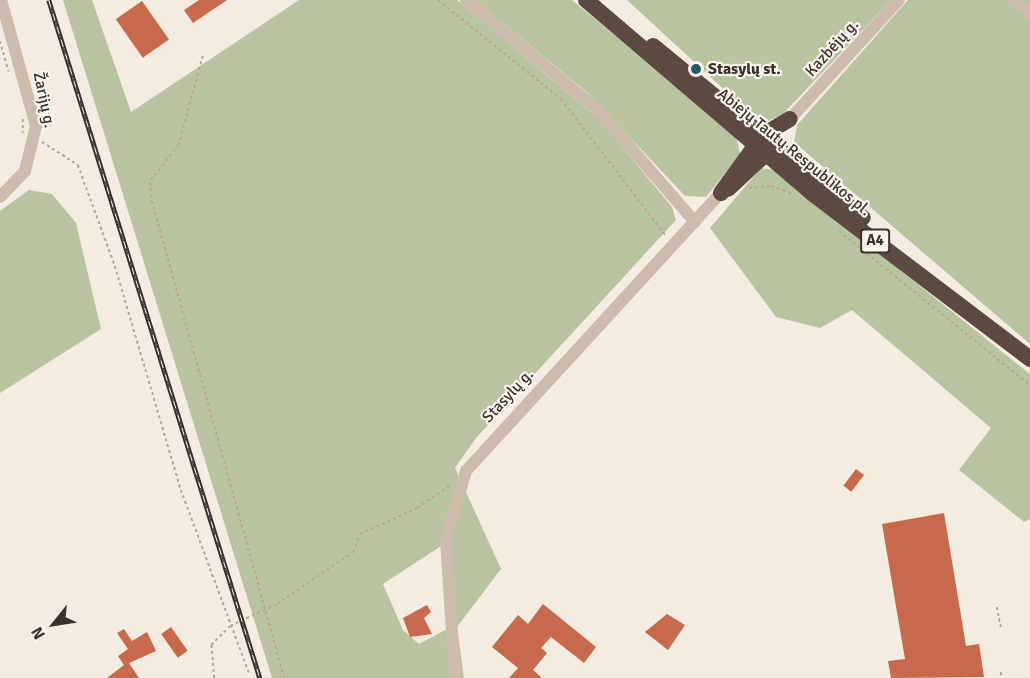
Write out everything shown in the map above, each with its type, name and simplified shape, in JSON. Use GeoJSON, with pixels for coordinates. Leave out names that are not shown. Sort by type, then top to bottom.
{"type":"FeatureCollection","features":[{"type":"Feature","properties":{"kind":"highway","name":"Abiejų Tautų Respublikos pl."},"geometry":{"type":"LineString","coordinates":[[586,0],[1030,359]]}},
{"type":"Feature","properties":{"kind":"highway","name":"Abiejų Tautų Respublikos pl."},"geometry":{"type":"LineString","coordinates":[[592,0],[764,145]]}},
{"type":"Feature","properties":{"kind":"highway"},"geometry":{"type":"LineString","coordinates":[[728,189],[764,145],[790,119]]}},
{"type":"Feature","properties":{"kind":"street","name":"Žarijų g."},"geometry":{"type":"LineString","coordinates":[[0,197],[25,171],[33,110],[1,0]]}},
{"type":"Feature","properties":{"kind":"street"},"geometry":{"type":"LineString","coordinates":[[466,0],[598,110],[695,222]]}},
{"type":"Feature","properties":{"kind":"street","name":"Kazbėjų g."},"geometry":{"type":"LineString","coordinates":[[790,119],[898,0]]}},
{"type":"Feature","properties":{"kind":"street"},"geometry":{"type":"LineString","coordinates":[[1014,0],[1030,14]]}},
{"type":"Feature","properties":{"kind":"street","name":"Stasylų g."},"geometry":{"type":"LineString","coordinates":[[455,678],[446,539],[461,481],[488,442],[672,244],[728,189]]}},
{"type":"Feature","properties":{"kind":"path"},"geometry":{"type":"LineString","coordinates":[[438,0],[561,99],[672,244]]}},
{"type":"Feature","properties":{"kind":"path"},"geometry":{"type":"LineString","coordinates":[[0,41],[10,73]]}},
{"type":"Feature","properties":{"kind":"path"},"geometry":{"type":"LineString","coordinates":[[203,56],[179,145],[150,182],[152,201],[210,400],[212,434],[261,608],[284,678]]}},
{"type":"Feature","properties":{"kind":"path"},"geometry":{"type":"LineString","coordinates":[[23,116],[29,140],[78,165],[230,626],[249,673]]}},
{"type":"Feature","properties":{"kind":"path"},"geometry":{"type":"LineString","coordinates":[[728,189],[771,186],[799,198]]}},
{"type":"Feature","properties":{"kind":"path"},"geometry":{"type":"LineString","coordinates":[[834,226],[1030,385]]}},
{"type":"Feature","properties":{"kind":"path"},"geometry":{"type":"LineString","coordinates":[[214,678],[211,645],[230,626],[261,608],[277,604],[353,552],[360,534],[461,481]]}},
{"type":"Feature","properties":{"kind":"path"},"geometry":{"type":"LineString","coordinates":[[997,607],[1001,628]]}},
{"type":"Feature","properties":{"kind":"path"},"geometry":{"type":"LineString","coordinates":[[1001,672],[1002,678]]}},
{"type":"Feature","properties":{"kind":"green space"},"geometry":{"type":"Polygon","coordinates":[[[63,0],[92,0],[131,112],[299,0],[457,0],[598,118],[672,207],[676,220],[476,438],[455,468],[501,569],[457,627],[464,678],[272,678],[63,0]],[[441,546],[383,584],[403,630],[419,644],[447,629],[441,546]]]}},
{"type":"Feature","properties":{"kind":"green space"},"geometry":{"type":"Polygon","coordinates":[[[475,0],[572,0],[736,135],[740,154],[706,197],[685,196],[589,94],[475,0]]]}},
{"type":"Feature","properties":{"kind":"green space"},"geometry":{"type":"Polygon","coordinates":[[[627,0],[891,0],[783,114],[766,122],[755,118],[627,0]]]}},
{"type":"Feature","properties":{"kind":"green space"},"geometry":{"type":"Polygon","coordinates":[[[908,0],[1030,0],[1030,344],[794,142],[797,125],[908,0]]]}},
{"type":"Feature","properties":{"kind":"green space"},"geometry":{"type":"Polygon","coordinates":[[[761,168],[775,170],[1030,374],[1030,519],[1024,522],[959,470],[991,428],[852,310],[820,328],[776,317],[710,228],[761,168]]]}},
{"type":"Feature","properties":{"kind":"green space"},"geometry":{"type":"Polygon","coordinates":[[[29,190],[52,194],[76,223],[101,329],[0,393],[0,211],[29,190]]]}},
{"type":"Feature","properties":{"kind":"building"},"geometry":{"type":"Polygon","coordinates":[[[199,0],[227,0],[193,23],[184,10],[199,0]]]}},
{"type":"Feature","properties":{"kind":"building"},"geometry":{"type":"Polygon","coordinates":[[[142,1],[169,40],[143,58],[116,19],[142,1]]]}},
{"type":"Feature","properties":{"kind":"building"},"geometry":{"type":"Polygon","coordinates":[[[856,469],[864,475],[851,492],[843,486],[856,469]]]}},
{"type":"Feature","properties":{"kind":"building"},"geometry":{"type":"Polygon","coordinates":[[[944,513],[966,646],[979,644],[984,677],[891,678],[888,661],[905,659],[882,524],[944,513]]]}},
{"type":"Feature","properties":{"kind":"building"},"geometry":{"type":"Polygon","coordinates":[[[543,604],[596,647],[584,663],[551,637],[541,648],[547,653],[533,670],[542,678],[509,678],[518,668],[492,647],[518,615],[528,624],[543,604]]]}},
{"type":"Feature","properties":{"kind":"building"},"geometry":{"type":"Polygon","coordinates":[[[427,605],[431,612],[424,618],[432,634],[410,637],[403,618],[427,605]]]}},
{"type":"Feature","properties":{"kind":"building"},"geometry":{"type":"Polygon","coordinates":[[[667,614],[685,625],[668,650],[645,632],[667,614]]]}},
{"type":"Feature","properties":{"kind":"building"},"geometry":{"type":"Polygon","coordinates":[[[171,627],[188,651],[178,658],[161,634],[171,627]]]}},
{"type":"Feature","properties":{"kind":"building"},"geometry":{"type":"Polygon","coordinates":[[[124,629],[132,641],[147,632],[156,651],[129,663],[139,678],[107,678],[124,665],[118,656],[128,649],[117,633],[124,629]]]}},
{"type":"Feature","properties":{"kind":"railway"},"geometry":{"type":"LineString","coordinates":[[49,0],[260,678]]}},
{"type":"Feature","properties":{"kind":"place","name":"Stasylų st."},"geometry":{"type":"Point","coordinates":[696,69]}}]}
